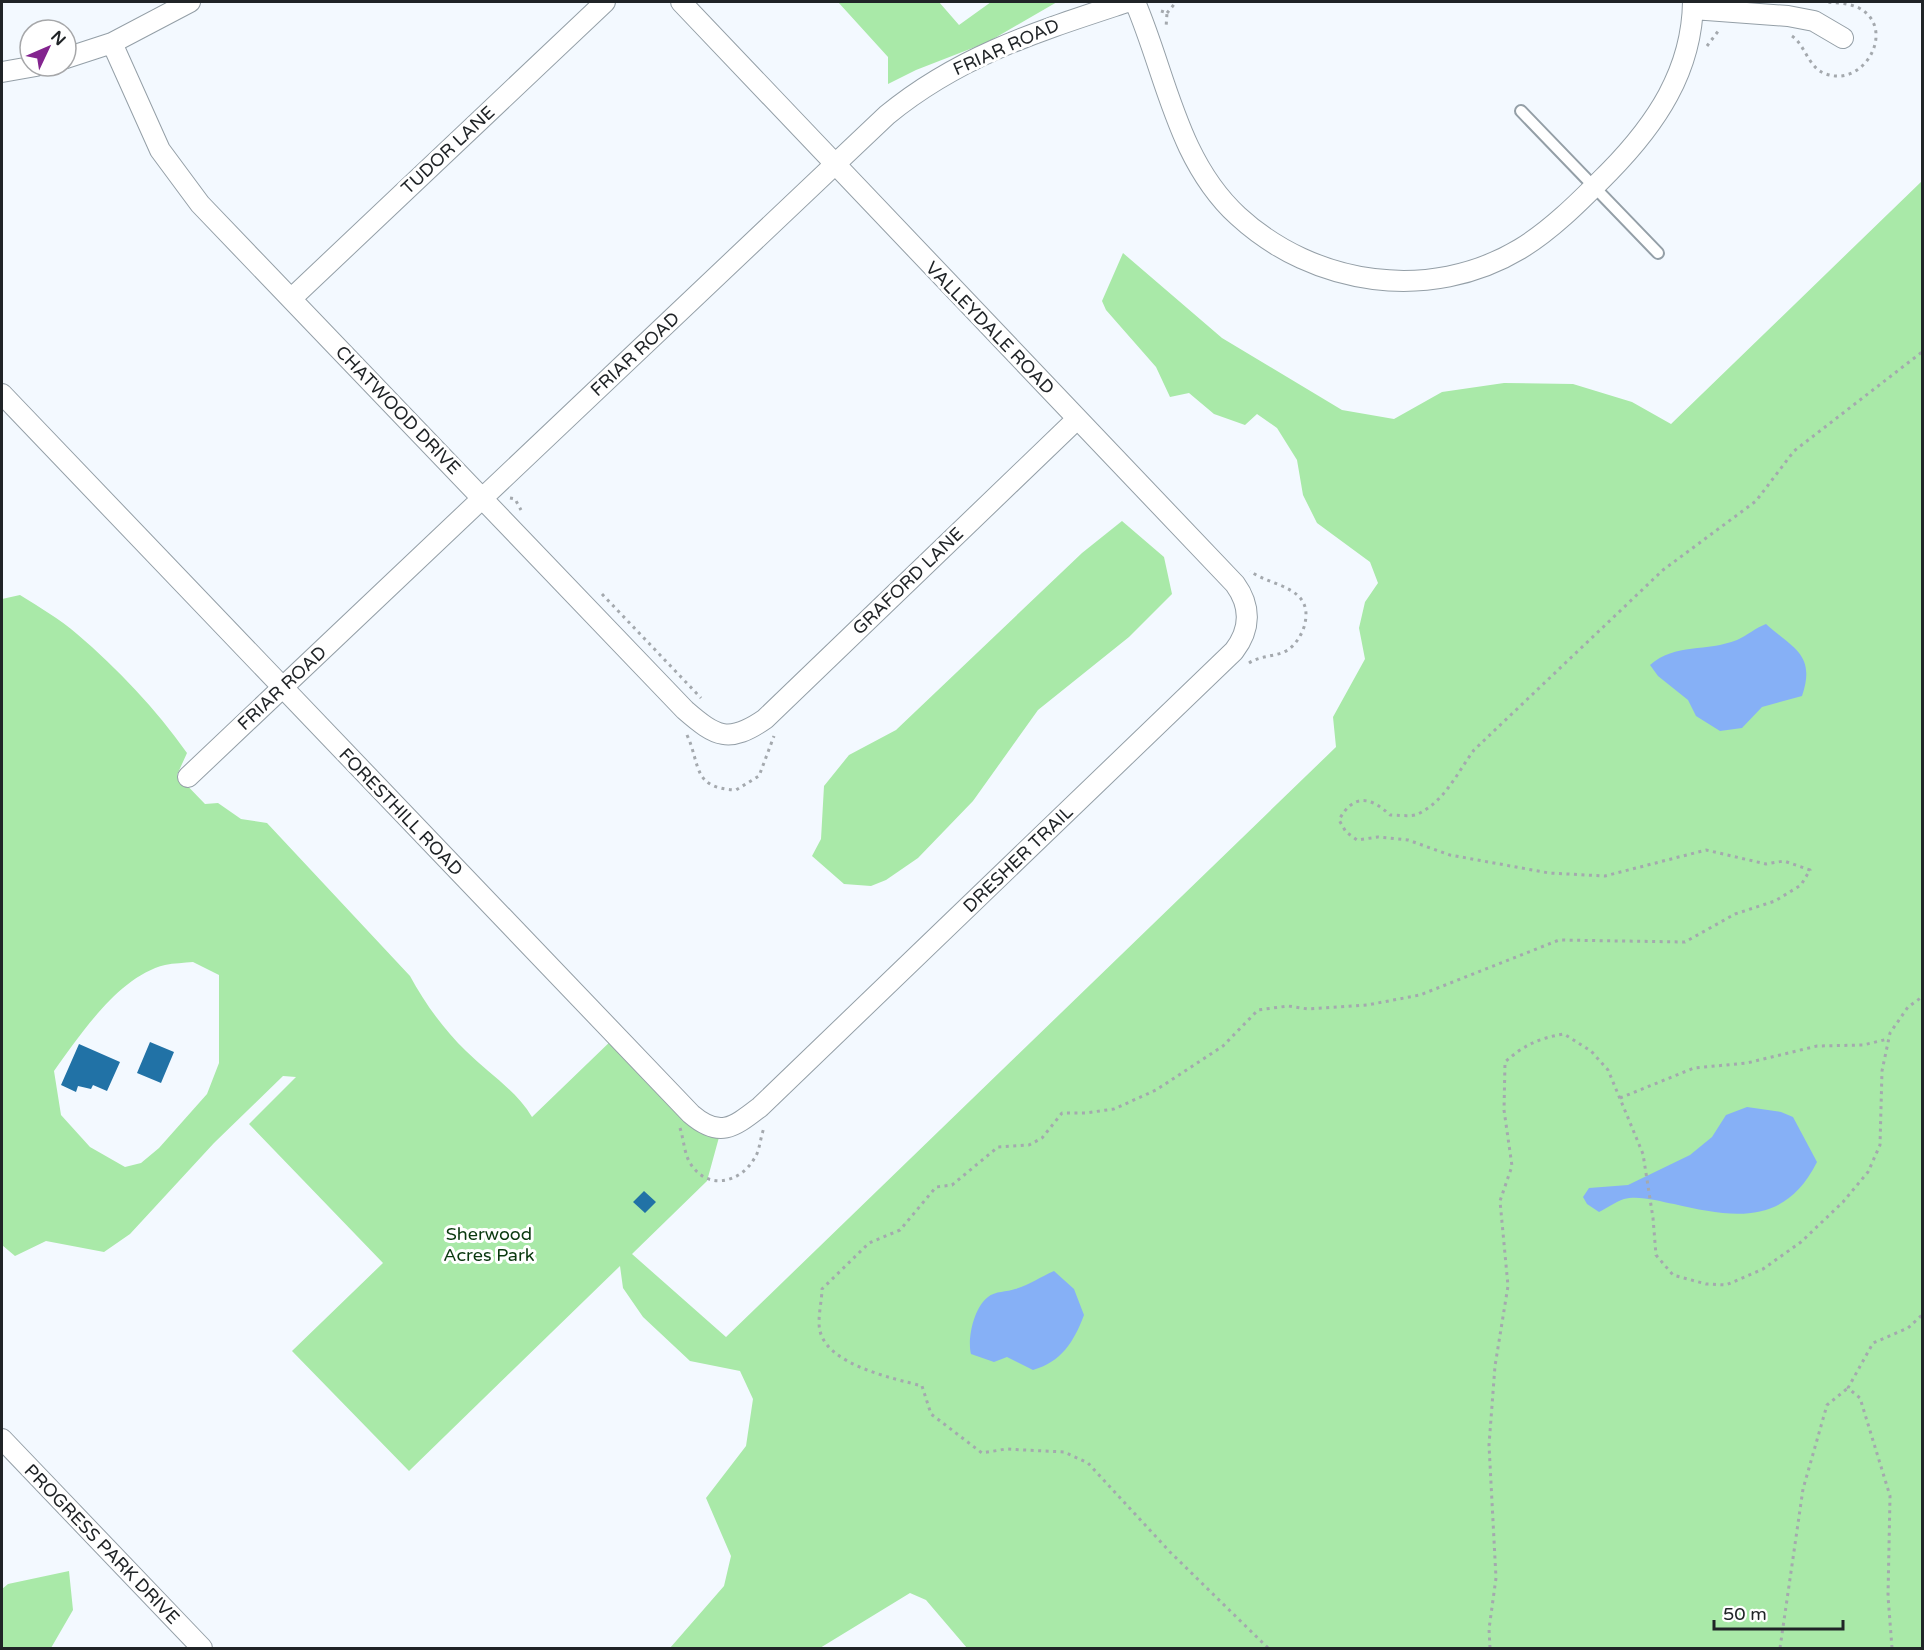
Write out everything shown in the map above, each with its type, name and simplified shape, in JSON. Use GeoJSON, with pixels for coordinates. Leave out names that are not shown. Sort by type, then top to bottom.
{"type":"FeatureCollection","features":[{"type":"Feature","properties":{"kind":"street"},"geometry":{"type":"LineString","coordinates":[[78,54],[112,43],[190,2]]}},
{"type":"Feature","properties":{"kind":"street","name":"TUDOR LANE"},"geometry":{"type":"LineString","coordinates":[[292,298],[605,2]]}},
{"type":"Feature","properties":{"kind":"street","name":"VALLEYDALE ROAD"},"geometry":{"type":"LineString","coordinates":[[681,2],[1240,591],[1247,610],[1247,627],[1240,644],[1219,666]]}},
{"type":"Feature","properties":{"kind":"street","name":"FRIAR ROAD"},"geometry":{"type":"LineString","coordinates":[[188,777],[886,115],[930,82],[1018,38],[1127,2]]}},
{"type":"Feature","properties":{"kind":"street"},"geometry":{"type":"LineString","coordinates":[[1135,2],[1148,33],[1179,127],[1207,180],[1236,215],[1253,230],[1297,257],[1321,267],[1368,279],[1391,281],[1418,280],[1467,271],[1520,249],[1594,187],[1638,143],[1663,106],[1682,65],[1693,5],[1814,21],[1843,38]]}},
{"type":"Feature","properties":{"kind":"street","name":"CHATWOOD DRIVE"},"geometry":{"type":"LineString","coordinates":[[112,43],[160,150],[200,204],[685,710],[707,729],[733,735]]}},
{"type":"Feature","properties":{"kind":"street"},"geometry":{"type":"LineString","coordinates":[[2,72],[18,69]]}},
{"type":"Feature","properties":{"kind":"street","name":"FORESTHILL ROAD"},"geometry":{"type":"LineString","coordinates":[[2,394],[700,1122],[721,1130],[733,1126],[760,1107],[817,1052]]}},
{"type":"Feature","properties":{"kind":"street","name":"GRAFORD LANE"},"geometry":{"type":"LineString","coordinates":[[733,735],[749,730],[765,719],[1077,418]]}},
{"type":"Feature","properties":{"kind":"street","name":"DRESHER TRAIL"},"geometry":{"type":"LineString","coordinates":[[817,1052],[1219,666]]}},
{"type":"Feature","properties":{"kind":"street","name":"PROGRESS PARK DRIVE"},"geometry":{"type":"LineString","coordinates":[[2,1439],[200,1648]]}},
{"type":"Feature","properties":{"kind":"lane"},"geometry":{"type":"LineString","coordinates":[[1521,111],[1658,253]]}},
{"type":"Feature","properties":{"kind":"path"},"geometry":{"type":"LineString","coordinates":[[1167,32],[1167,13],[1176,2]]}},
{"type":"Feature","properties":{"kind":"path"},"geometry":{"type":"LineString","coordinates":[[1161,10],[1167,13]]}},
{"type":"Feature","properties":{"kind":"path"},"geometry":{"type":"LineString","coordinates":[[1705,52],[1709,40],[1720,30]]}},
{"type":"Feature","properties":{"kind":"path"},"geometry":{"type":"LineString","coordinates":[[1268,1648],[1170,1552],[1088,1464],[1064,1452],[1006,1449],[982,1453],[931,1414],[921,1386],[878,1373],[837,1356],[820,1331],[822,1289],[869,1243],[900,1230],[936,1187],[952,1185],[998,1147],[1029,1144],[1042,1138],[1062,1113],[1085,1113],[1114,1108],[1156,1090],[1223,1046],[1258,1010],[1288,1006],[1308,1009],[1367,1005],[1420,995],[1558,940],[1685,942],[1735,914],[1775,901],[1801,885],[1810,870],[1784,861],[1766,864],[1706,850],[1643,869],[1605,876],[1549,873],[1450,855],[1408,840],[1378,837],[1357,840],[1346,832],[1339,820],[1347,806],[1358,801],[1378,804],[1390,815],[1416,815],[1436,801],[1451,786],[1474,750],[1663,570],[1756,501],[1794,451],[1923,352]]}},
{"type":"Feature","properties":{"kind":"path"},"geometry":{"type":"LineString","coordinates":[[507,498],[515,499],[525,514]]}},
{"type":"Feature","properties":{"kind":"path"},"geometry":{"type":"LineString","coordinates":[[1242,668],[1257,657],[1287,650],[1302,633],[1306,620],[1302,602],[1292,590],[1283,584],[1260,578],[1246,568]]}},
{"type":"Feature","properties":{"kind":"path"},"geometry":{"type":"LineString","coordinates":[[596,588],[707,704]]}},
{"type":"Feature","properties":{"kind":"path"},"geometry":{"type":"LineString","coordinates":[[685,731],[700,776],[712,785],[736,790],[759,776],[765,765],[770,742],[777,732]]}},
{"type":"Feature","properties":{"kind":"path"},"geometry":{"type":"LineString","coordinates":[[1490,1648],[1489,1629],[1496,1578],[1489,1445],[1495,1366],[1508,1286],[1500,1201],[1512,1166],[1504,1110],[1505,1062],[1520,1048],[1540,1038],[1564,1034],[1591,1051],[1608,1070],[1643,1154],[1656,1255],[1673,1275],[1706,1284],[1726,1285],[1763,1269],[1801,1242],[1843,1202],[1868,1172],[1880,1144],[1882,1071],[1888,1039],[1908,1007],[1923,997]]}},
{"type":"Feature","properties":{"kind":"path"},"geometry":{"type":"LineString","coordinates":[[1620,1098],[1694,1068],[1747,1063],[1817,1046],[1863,1046],[1888,1039]]}},
{"type":"Feature","properties":{"kind":"path"},"geometry":{"type":"LineString","coordinates":[[676,1122],[691,1165],[699,1174],[712,1180],[726,1182],[740,1176],[756,1158],[761,1137],[770,1119]]}},
{"type":"Feature","properties":{"kind":"path"},"geometry":{"type":"LineString","coordinates":[[1780,1648],[1803,1489],[1827,1405],[1848,1388],[1873,1342],[1908,1328],[1923,1315]]}},
{"type":"Feature","properties":{"kind":"path"},"geometry":{"type":"LineString","coordinates":[[1848,1388],[1860,1398],[1890,1496],[1888,1596],[1892,1648]]}},
{"type":"Feature","properties":{"kind":"green space"},"geometry":{"type":"Polygon","coordinates":[[[838,2],[939,2],[959,25],[991,2],[1057,2],[988,42],[916,70],[888,84],[888,57],[838,2]]]}},
{"type":"Feature","properties":{"kind":"green space","name":"Sherwood Acres Park"},"geometry":{"type":"Polygon","coordinates":[[[1922,181],[1922,1648],[967,1648],[926,1600],[910,1593],[820,1648],[670,1648],[724,1586],[731,1556],[706,1498],[746,1446],[753,1399],[740,1371],[690,1361],[643,1317],[623,1288],[620,1266],[409,1471],[292,1351],[383,1263],[249,1124],[296,1077],[283,1076],[214,1143],[130,1234],[104,1252],[46,1241],[15,1256],[2,1245],[2,599],[20,595],[64,623],[107,661],[136,690],[187,753],[177,775],[205,804],[218,803],[241,819],[267,823],[410,976],[428,1006],[458,1043],[518,1098],[532,1117],[616,1036],[721,1130],[707,1181],[632,1254],[726,1337],[1336,747],[1333,717],[1365,659],[1359,628],[1365,602],[1378,583],[1370,562],[1317,523],[1303,495],[1297,460],[1277,428],[1257,414],[1245,425],[1214,414],[1189,393],[1170,397],[1156,367],[1106,310],[1102,301],[1123,253],[1222,338],[1342,410],[1394,419],[1442,392],[1504,383],[1573,384],[1632,402],[1671,424],[1922,181]],[[193,962],[165,965],[148,971],[117,994],[76,1041],[54,1071],[61,1115],[90,1147],[125,1167],[141,1163],[159,1148],[207,1094],[219,1063],[219,975],[193,962]]]}},
{"type":"Feature","properties":{"kind":"green space"},"geometry":{"type":"Polygon","coordinates":[[[1122,521],[1164,557],[1172,594],[1129,637],[1038,710],[973,801],[918,858],[886,880],[871,886],[844,884],[812,856],[821,839],[824,786],[849,755],[896,730],[1082,553],[1122,521]]]}},
{"type":"Feature","properties":{"kind":"green space"},"geometry":{"type":"Polygon","coordinates":[[[69,1571],[73,1610],[51,1648],[2,1648],[2,1589],[8,1584],[69,1571]]]}},
{"type":"Feature","properties":{"kind":"water"},"geometry":{"type":"Polygon","coordinates":[[[1766,624],[1800,654],[1806,671],[1806,682],[1802,696],[1762,707],[1742,728],[1720,731],[1696,716],[1688,700],[1658,676],[1650,665],[1670,654],[1726,644],[1766,624]]]}},
{"type":"Feature","properties":{"kind":"water"},"geometry":{"type":"Polygon","coordinates":[[[1747,1107],[1781,1112],[1793,1117],[1817,1162],[1804,1183],[1790,1198],[1774,1207],[1737,1214],[1696,1209],[1642,1198],[1624,1199],[1599,1212],[1587,1204],[1583,1197],[1589,1188],[1628,1185],[1690,1155],[1712,1137],[1726,1115],[1747,1107]]]}},
{"type":"Feature","properties":{"kind":"water"},"geometry":{"type":"Polygon","coordinates":[[[1054,1271],[1074,1289],[1084,1315],[1076,1334],[1059,1356],[1033,1370],[1007,1357],[994,1362],[971,1354],[970,1340],[975,1315],[988,1297],[1020,1287],[1054,1271]]]}},
{"type":"Feature","properties":{"kind":"building"},"geometry":{"type":"Polygon","coordinates":[[[150,1042],[174,1052],[161,1083],[137,1073],[150,1042]]]}},
{"type":"Feature","properties":{"kind":"building"},"geometry":{"type":"Polygon","coordinates":[[[79,1044],[120,1062],[107,1091],[93,1085],[91,1089],[78,1086],[76,1092],[61,1085],[79,1044]]]}},
{"type":"Feature","properties":{"kind":"building"},"geometry":{"type":"Polygon","coordinates":[[[644,1191],[656,1202],[645,1213],[633,1202],[644,1191]]]}}]}
